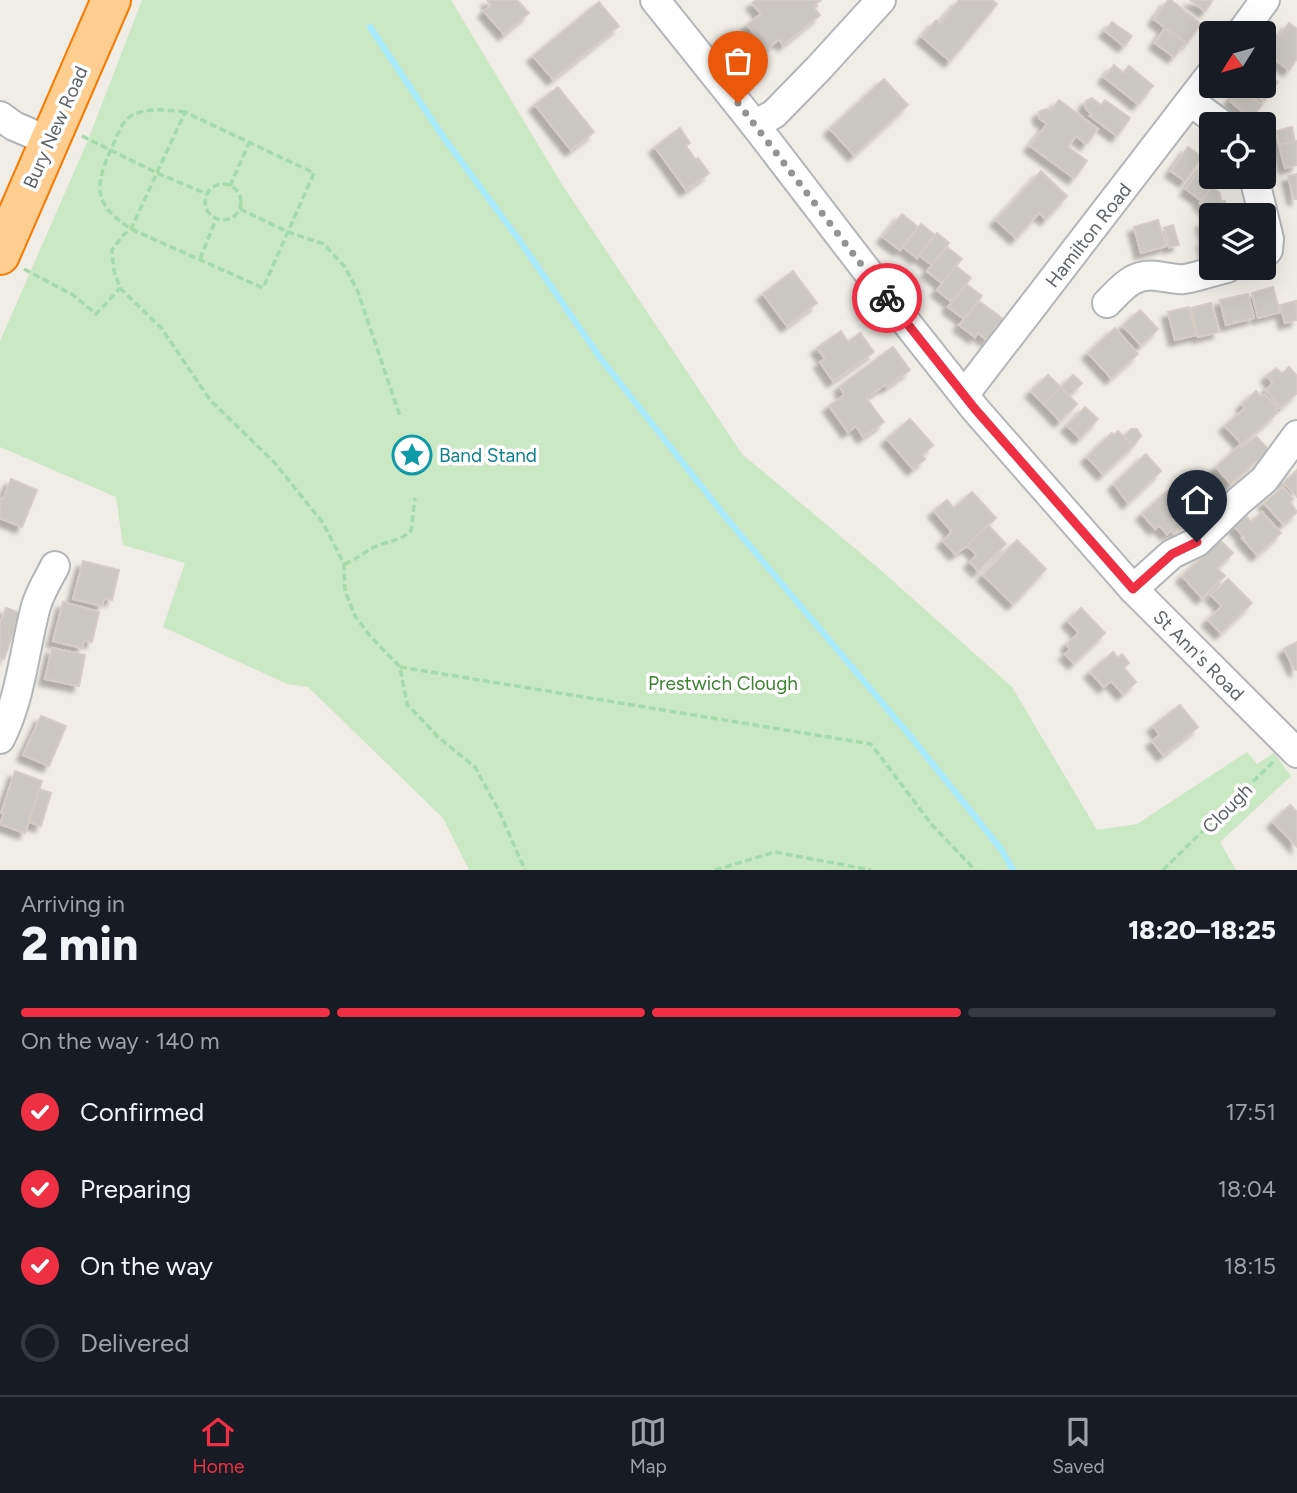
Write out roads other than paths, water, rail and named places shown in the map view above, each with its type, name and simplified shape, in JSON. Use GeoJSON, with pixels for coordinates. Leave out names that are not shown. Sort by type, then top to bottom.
{"type":"FeatureCollection","features":[{"type":"Feature","properties":{"kind":"highway","name":"Bury New Road"},"geometry":{"type":"LineString","coordinates":[[0,255],[111,0]]}},
{"type":"Feature","properties":{"kind":"street","name":"St Ann's Road"},"geometry":{"type":"LineString","coordinates":[[655,0],[964,395],[1133,589],[1295,746]]}},
{"type":"Feature","properties":{"kind":"street"},"geometry":{"type":"LineString","coordinates":[[755,125],[774,114],[881,0]]}},
{"type":"Feature","properties":{"kind":"street"},"geometry":{"type":"LineString","coordinates":[[1250,21],[1265,0]]}},
{"type":"Feature","properties":{"kind":"street","name":"Hamilton Road"},"geometry":{"type":"LineString","coordinates":[[964,395],[1199,91]]}},
{"type":"Feature","properties":{"kind":"street"},"geometry":{"type":"LineString","coordinates":[[1191,102],[1205,112]]}},
{"type":"Feature","properties":{"kind":"street"},"geometry":{"type":"LineString","coordinates":[[0,116],[14,126],[49,141]]}},
{"type":"Feature","properties":{"kind":"street"},"geometry":{"type":"LineString","coordinates":[[1107,303],[1137,277],[1183,279],[1199,275]]}},
{"type":"Feature","properties":{"kind":"street"},"geometry":{"type":"LineString","coordinates":[[1133,589],[1172,554],[1197,542],[1264,480],[1297,435]]}},
{"type":"Feature","properties":{"kind":"street"},"geometry":{"type":"LineString","coordinates":[[0,739],[8,723],[24,667],[37,603],[55,566]]}},
{"type":"Feature","properties":{"kind":"waterway"},"geometry":{"type":"LineString","coordinates":[[370,27],[444,138],[517,237],[601,359],[728,520],[911,737],[1001,849],[1013,870]]}},
{"type":"Feature","properties":{"kind":"place","name":"Band Stand"},"geometry":{"type":"Point","coordinates":[412,455]}},
{"type":"Feature","properties":{"kind":"park label","name":"Prestwich Clough"},"geometry":{"type":"Point","coordinates":[723,683]}}]}
